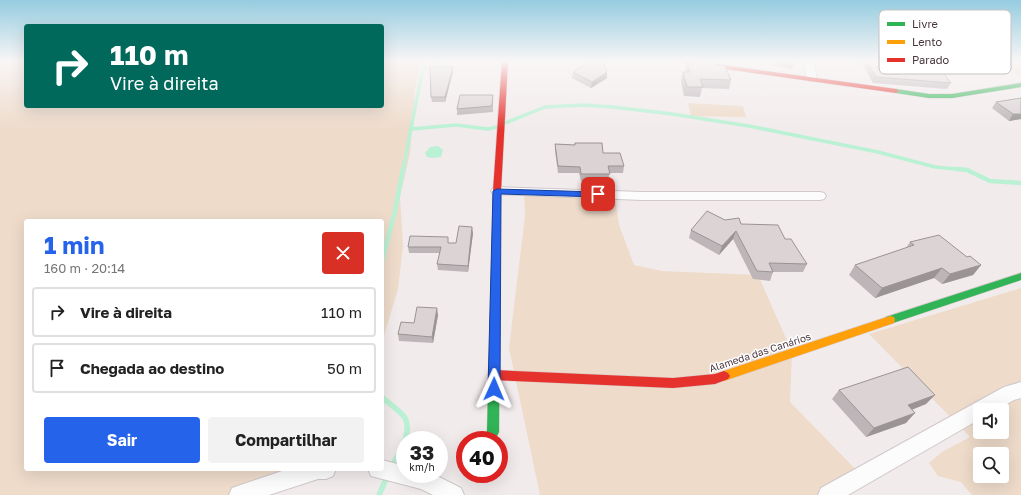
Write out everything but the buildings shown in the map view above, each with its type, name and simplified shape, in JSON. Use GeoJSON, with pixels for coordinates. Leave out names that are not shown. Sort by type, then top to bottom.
{"type":"FeatureCollection","features":[{"type":"Feature","properties":{"kind":"street"},"geometry":{"type":"LineString","coordinates":[[493,431],[497,191],[504,84]]}},
{"type":"Feature","properties":{"kind":"street"},"geometry":{"type":"LineString","coordinates":[[849,84],[942,97],[1021,85]]}},
{"type":"Feature","properties":{"kind":"street"},"geometry":{"type":"LineString","coordinates":[[497,191],[642,196],[820,196]]}},
{"type":"Feature","properties":{"kind":"street","name":"Alameda das Canários"},"geometry":{"type":"LineString","coordinates":[[494,375],[673,383],[715,379],[1021,276]]}},
{"type":"Feature","properties":{"kind":"street"},"geometry":{"type":"LineString","coordinates":[[828,495],[957,421],[1010,393],[1021,390]]}},
{"type":"Feature","properties":{"kind":"street"},"geometry":{"type":"LineString","coordinates":[[384,470],[424,480],[454,495]]}},
{"type":"Feature","properties":{"kind":"street"},"geometry":{"type":"LineString","coordinates":[[239,495],[312,471]]}},
{"type":"Feature","properties":{"kind":"shaded area"},"geometry":{"type":"Polygon","coordinates":[[[0,84],[24,84],[24,108],[384,108],[384,84],[416,84],[410,153],[400,197],[403,246],[398,289],[384,335],[384,219],[24,219],[24,471],[301,471],[241,495],[0,495],[0,84]]]}},
{"type":"Feature","properties":{"kind":"shaded area"},"geometry":{"type":"Polygon","coordinates":[[[688,103],[743,106],[746,117],[691,116],[688,103]]]}},
{"type":"Feature","properties":{"kind":"shaded area"},"geometry":{"type":"Polygon","coordinates":[[[438,146],[443,150],[441,157],[427,157],[425,153],[430,147],[438,146]]]}},
{"type":"Feature","properties":{"kind":"shaded area"},"geometry":{"type":"Polygon","coordinates":[[[524,188],[615,198],[619,225],[634,265],[662,271],[758,275],[792,352],[790,402],[867,481],[840,495],[540,495],[509,348],[525,216],[524,188]]]}},
{"type":"Feature","properties":{"kind":"shaded area"},"geometry":{"type":"Polygon","coordinates":[[[1021,288],[1021,495],[972,495],[961,482],[938,476],[929,463],[942,452],[970,437],[869,334],[1021,288]]]}},
{"type":"Feature","properties":{"kind":"waterway"},"geometry":{"type":"LineString","coordinates":[[403,170],[420,84]]}},
{"type":"Feature","properties":{"kind":"waterway"},"geometry":{"type":"LineString","coordinates":[[505,123],[545,107],[582,105],[613,107],[672,114],[749,126],[878,152],[935,167],[967,170]]}},
{"type":"Feature","properties":{"kind":"waterway"},"geometry":{"type":"LineString","coordinates":[[411,129],[456,125],[488,129],[497,127]]}},
{"type":"Feature","properties":{"kind":"waterway"},"geometry":{"type":"LineString","coordinates":[[384,253],[395,211],[403,169]]}},
{"type":"Feature","properties":{"kind":"waterway"},"geometry":{"type":"LineString","coordinates":[[957,169],[967,170]]}},
{"type":"Feature","properties":{"kind":"waterway"},"geometry":{"type":"LineString","coordinates":[[967,170],[990,181],[1021,183]]}},
{"type":"Feature","properties":{"kind":"waterway"},"geometry":{"type":"LineString","coordinates":[[384,399],[403,415],[407,424],[404,444],[391,468]]}},
{"type":"Feature","properties":{"kind":"waterway"},"geometry":{"type":"LineString","coordinates":[[379,495],[388,475]]}},
{"type":"Feature","properties":{"kind":"traffic: fast"},"geometry":{"type":"LineString","coordinates":[[896,91],[929,96],[952,96],[1021,85]]}},
{"type":"Feature","properties":{"kind":"traffic: fast"},"geometry":{"type":"LineString","coordinates":[[493,431],[496,236]]}},
{"type":"Feature","properties":{"kind":"traffic: fast"},"geometry":{"type":"LineString","coordinates":[[890,320],[1021,276]]}},
{"type":"Feature","properties":{"kind":"traffic: slow"},"geometry":{"type":"LineString","coordinates":[[724,376],[890,320]]}},
{"type":"Feature","properties":{"kind":"traffic: jam"},"geometry":{"type":"LineString","coordinates":[[496,236],[497,191],[504,84]]}},
{"type":"Feature","properties":{"kind":"traffic: jam"},"geometry":{"type":"LineString","coordinates":[[847,84],[896,91]]}},
{"type":"Feature","properties":{"kind":"traffic: jam"},"geometry":{"type":"LineString","coordinates":[[494,375],[673,383],[715,379],[724,376]]}},
{"type":"Feature","properties":{"kind":"route"},"geometry":{"type":"LineString","coordinates":[[494,389],[497,191],[598,194]]}}]}
